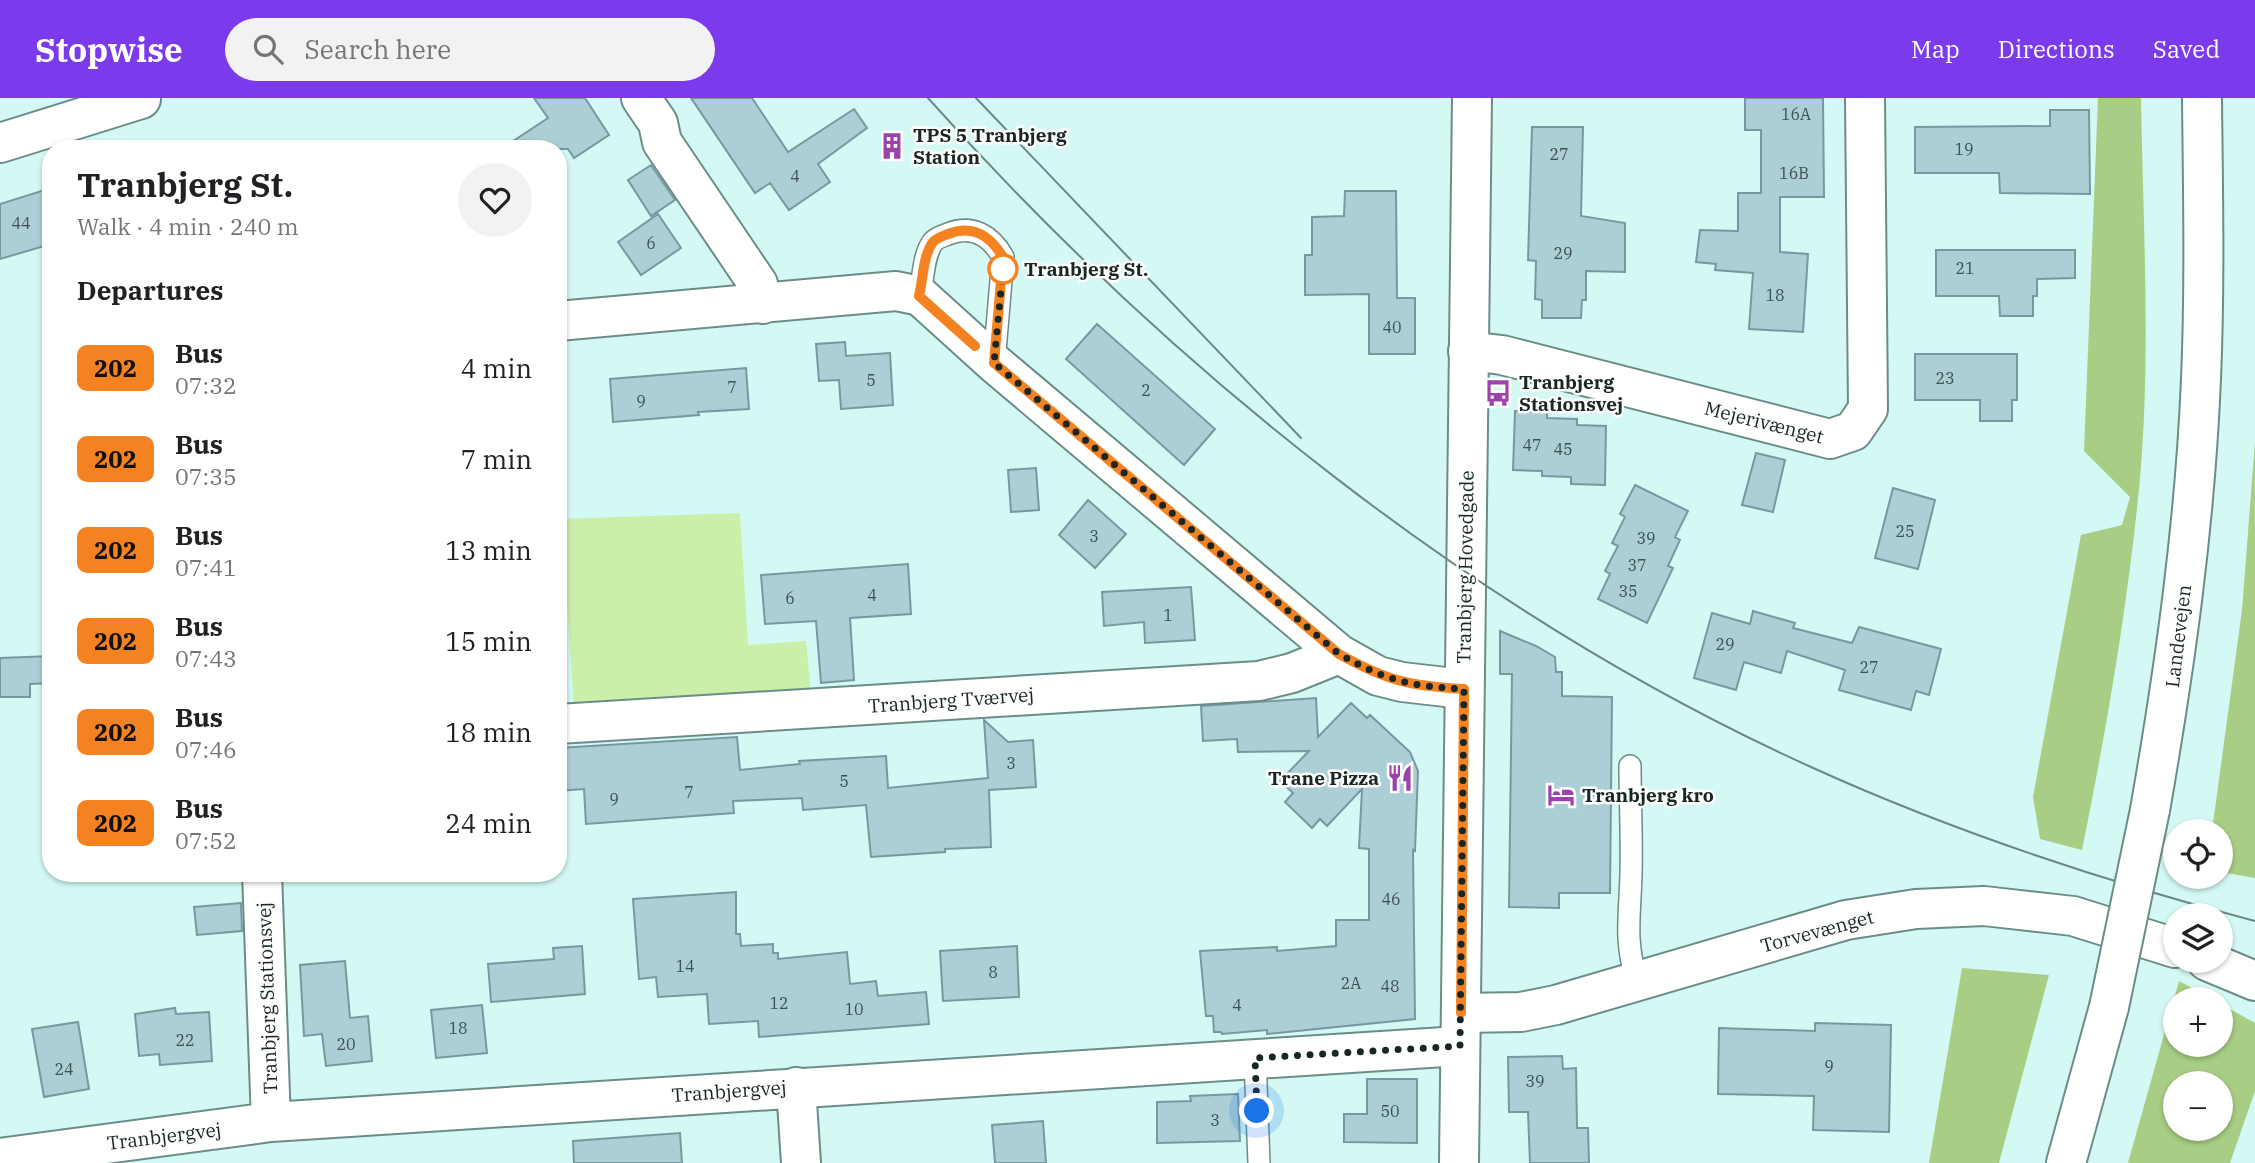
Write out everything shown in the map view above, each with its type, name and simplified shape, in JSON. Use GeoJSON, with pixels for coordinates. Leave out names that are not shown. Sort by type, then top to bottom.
{"type":"FeatureCollection","features":[{"type":"Feature","properties":{"kind":"street"},"geometry":{"type":"LineString","coordinates":[[641,98],[658,123],[662,142],[758,284],[763,304]]}},
{"type":"Feature","properties":{"kind":"street","name":"Tranbjerg Hovedgade"},"geometry":{"type":"LineString","coordinates":[[1459,1163],[1472,98]]}},
{"type":"Feature","properties":{"kind":"street","name":"Mejerivænget"},"geometry":{"type":"LineString","coordinates":[[1468,351],[1502,355],[1830,439],[1853,431],[1868,409],[1866,98]]}},
{"type":"Feature","properties":{"kind":"street","name":"Landevejen"},"geometry":{"type":"LineString","coordinates":[[2066,1163],[2109,1007],[2150,810],[2175,666],[2192,514],[2201,380],[2204,224],[2202,98]]}},
{"type":"Feature","properties":{"kind":"street"},"geometry":{"type":"LineString","coordinates":[[0,144],[141,99]]}},
{"type":"Feature","properties":{"kind":"street"},"geometry":{"type":"LineString","coordinates":[[567,320],[896,290],[919,296],[994,363],[1339,654],[1378,676],[1402,682],[1464,689]]}},
{"type":"Feature","properties":{"kind":"street","name":"Tranbjerg Tværvej"},"geometry":{"type":"LineString","coordinates":[[567,723],[1259,681],[1292,673],[1339,654]]}},
{"type":"Feature","properties":{"kind":"street","name":"Tranbjerg Stationsvej"},"geometry":{"type":"LineString","coordinates":[[262,882],[271,1122]]}},
{"type":"Feature","properties":{"kind":"street","name":"Torvevænget"},"geometry":{"type":"LineString","coordinates":[[1461,1029],[1637,982],[1846,920],[1916,909],[1984,906],[2073,916],[2163,944]]}},
{"type":"Feature","properties":{"kind":"street"},"geometry":{"type":"LineString","coordinates":[[2233,972],[2255,981]]}},
{"type":"Feature","properties":{"kind":"street","name":"Tranbjergvej"},"geometry":{"type":"LineString","coordinates":[[0,1158],[271,1122],[1255,1058],[1461,1029]]}},
{"type":"Feature","properties":{"kind":"street"},"geometry":{"type":"LineString","coordinates":[[796,1087],[802,1163]]}},
{"type":"Feature","properties":{"kind":"lane"},"geometry":{"type":"LineString","coordinates":[[919,296],[928,253],[934,240],[952,232],[972,230],[985,235],[1003,257],[994,363]]}},
{"type":"Feature","properties":{"kind":"lane"},"geometry":{"type":"LineString","coordinates":[[1630,766],[1631,876],[1627,929],[1629,955],[1637,982]]}},
{"type":"Feature","properties":{"kind":"lane"},"geometry":{"type":"LineString","coordinates":[[1255,1058],[1259,1163]]}},
{"type":"Feature","properties":{"kind":"green space"},"geometry":{"type":"Polygon","coordinates":[[[2098,98],[2141,98],[2145,384],[2140,479],[2123,619],[2082,850],[2040,839],[2033,797],[2081,535],[2122,525],[2130,497],[2084,451],[2098,98]]]}},
{"type":"Feature","properties":{"kind":"green space"},"geometry":{"type":"Polygon","coordinates":[[[2255,442],[2255,878],[2233,874],[2233,819],[2214,819],[2242,610],[2255,442]]]}},
{"type":"Feature","properties":{"kind":"green space"},"geometry":{"type":"Polygon","coordinates":[[[740,513],[748,645],[806,641],[811,694],[574,708],[567,604],[567,519],[740,513]]]}},
{"type":"Feature","properties":{"kind":"green space"},"geometry":{"type":"Polygon","coordinates":[[[1962,968],[2049,975],[1999,1163],[1929,1163],[1962,968]]]}},
{"type":"Feature","properties":{"kind":"green space"},"geometry":{"type":"Polygon","coordinates":[[[2179,981],[2190,987],[2177,987],[2179,981]]]}},
{"type":"Feature","properties":{"kind":"green space"},"geometry":{"type":"Polygon","coordinates":[[[2233,1011],[2255,1023],[2255,1091],[2230,1163],[2128,1163],[2163,1038],[2163,1057],[2233,1057],[2233,1011]]]}},
{"type":"Feature","properties":{"kind":"building"},"geometry":{"type":"Polygon","coordinates":[[[534,98],[585,98],[609,135],[574,158],[567,149],[567,140],[515,140],[548,118],[534,98]]]}},
{"type":"Feature","properties":{"kind":"building"},"geometry":{"type":"Polygon","coordinates":[[[691,98],[752,98],[788,152],[854,109],[867,128],[818,164],[830,182],[789,210],[770,183],[755,193],[691,98]]]}},
{"type":"Feature","properties":{"kind":"building"},"geometry":{"type":"Polygon","coordinates":[[[1745,98],[1823,98],[1824,197],[1780,197],[1780,252],[1808,254],[1803,332],[1749,329],[1753,273],[1715,270],[1716,264],[1696,262],[1700,230],[1738,231],[1738,193],[1761,193],[1761,130],[1745,130],[1745,98]]]}},
{"type":"Feature","properties":{"kind":"building"},"geometry":{"type":"Polygon","coordinates":[[[2050,110],[2089,110],[2090,194],[2000,193],[1999,173],[1915,173],[1915,127],[2050,126],[2050,110]]]}},
{"type":"Feature","properties":{"kind":"building"},"geometry":{"type":"Polygon","coordinates":[[[1532,127],[1583,127],[1581,216],[1625,223],[1625,272],[1586,271],[1586,300],[1582,300],[1581,318],[1542,318],[1542,300],[1535,299],[1536,261],[1528,260],[1532,127]]]}},
{"type":"Feature","properties":{"kind":"building"},"geometry":{"type":"Polygon","coordinates":[[[651,165],[675,200],[651,216],[628,180],[651,165]]]}},
{"type":"Feature","properties":{"kind":"building"},"geometry":{"type":"Polygon","coordinates":[[[42,191],[42,247],[0,259],[0,204],[42,191]]]}},
{"type":"Feature","properties":{"kind":"building"},"geometry":{"type":"Polygon","coordinates":[[[1345,191],[1396,191],[1397,298],[1415,298],[1415,354],[1369,354],[1369,294],[1305,295],[1305,255],[1312,255],[1312,217],[1344,216],[1345,191]]]}},
{"type":"Feature","properties":{"kind":"building"},"geometry":{"type":"Polygon","coordinates":[[[658,214],[681,248],[641,275],[618,242],[658,214]]]}},
{"type":"Feature","properties":{"kind":"building"},"geometry":{"type":"Polygon","coordinates":[[[1936,250],[2075,250],[2075,278],[2037,279],[2037,296],[2033,296],[2033,316],[2000,316],[1999,296],[1936,296],[1936,250]]]}},
{"type":"Feature","properties":{"kind":"building"},"geometry":{"type":"Polygon","coordinates":[[[1097,324],[1215,429],[1184,465],[1066,359],[1097,324]]]}},
{"type":"Feature","properties":{"kind":"building"},"geometry":{"type":"Polygon","coordinates":[[[845,342],[846,356],[890,353],[893,405],[841,409],[839,380],[819,381],[816,344],[845,342]]]}},
{"type":"Feature","properties":{"kind":"building"},"geometry":{"type":"Polygon","coordinates":[[[1915,354],[2017,354],[2017,400],[2012,400],[2012,421],[1980,421],[1980,400],[1915,400],[1915,354]]]}},
{"type":"Feature","properties":{"kind":"building"},"geometry":{"type":"Polygon","coordinates":[[[746,368],[749,409],[613,422],[610,379],[746,368]]]}},
{"type":"Feature","properties":{"kind":"building"},"geometry":{"type":"Polygon","coordinates":[[[1515,411],[1547,412],[1547,418],[1577,419],[1577,425],[1606,426],[1605,485],[1571,484],[1571,477],[1542,476],[1542,471],[1513,470],[1515,411]]]}},
{"type":"Feature","properties":{"kind":"building"},"geometry":{"type":"Polygon","coordinates":[[[1756,453],[1785,460],[1773,512],[1742,505],[1756,453]]]}},
{"type":"Feature","properties":{"kind":"building"},"geometry":{"type":"Polygon","coordinates":[[[1036,468],[1039,510],[1011,512],[1008,470],[1036,468]]]}},
{"type":"Feature","properties":{"kind":"building"},"geometry":{"type":"Polygon","coordinates":[[[1635,485],[1688,511],[1675,537],[1680,540],[1668,566],[1673,568],[1647,623],[1598,599],[1610,574],[1605,571],[1618,546],[1612,543],[1625,517],[1620,514],[1635,485]]]}},
{"type":"Feature","properties":{"kind":"building"},"geometry":{"type":"Polygon","coordinates":[[[1893,488],[1935,500],[1918,569],[1875,558],[1893,488]]]}},
{"type":"Feature","properties":{"kind":"building"},"geometry":{"type":"Polygon","coordinates":[[[1088,500],[1126,534],[1095,568],[1059,535],[1088,500]]]}},
{"type":"Feature","properties":{"kind":"building"},"geometry":{"type":"Polygon","coordinates":[[[908,564],[911,614],[850,618],[854,680],[821,683],[816,621],[765,624],[761,575],[908,564]]]}},
{"type":"Feature","properties":{"kind":"building"},"geometry":{"type":"Polygon","coordinates":[[[1191,587],[1195,640],[1145,643],[1144,622],[1104,626],[1102,592],[1191,587]]]}},
{"type":"Feature","properties":{"kind":"building"},"geometry":{"type":"Polygon","coordinates":[[[1753,611],[1795,623],[1793,628],[1852,643],[1859,627],[1941,649],[1929,695],[1916,691],[1911,710],[1839,690],[1845,670],[1787,651],[1781,673],[1744,662],[1736,690],[1694,678],[1712,613],[1750,624],[1753,611]]]}},
{"type":"Feature","properties":{"kind":"building","name":"Tranbjerg kro"},"geometry":{"type":"Polygon","coordinates":[[[1500,631],[1555,657],[1556,672],[1562,672],[1562,696],[1612,697],[1610,893],[1559,893],[1559,908],[1509,907],[1512,674],[1500,674],[1500,631]]]}},
{"type":"Feature","properties":{"kind":"building"},"geometry":{"type":"Polygon","coordinates":[[[42,656],[42,683],[30,684],[30,697],[0,697],[0,658],[42,656]]]}},
{"type":"Feature","properties":{"kind":"building"},"geometry":{"type":"Polygon","coordinates":[[[1316,698],[1318,737],[1351,703],[1367,718],[1370,715],[1410,752],[1418,771],[1415,851],[1413,850],[1415,1019],[1267,1034],[1267,1030],[1222,1034],[1214,1032],[1213,1016],[1206,1016],[1200,951],[1277,947],[1277,951],[1336,946],[1336,920],[1369,920],[1369,849],[1359,848],[1362,789],[1327,826],[1320,819],[1312,828],[1285,802],[1293,793],[1280,781],[1309,751],[1238,752],[1237,739],[1203,741],[1201,706],[1316,698]]]}},
{"type":"Feature","properties":{"kind":"building"},"geometry":{"type":"Polygon","coordinates":[[[984,720],[1008,742],[1033,740],[1036,787],[989,790],[991,847],[871,857],[866,805],[803,810],[802,798],[733,801],[734,813],[586,824],[584,789],[567,790],[567,747],[737,737],[740,770],[800,764],[799,761],[886,756],[888,788],[988,778],[984,720]]]}},
{"type":"Feature","properties":{"kind":"building"},"geometry":{"type":"Polygon","coordinates":[[[736,892],[736,934],[740,934],[741,946],[773,944],[773,953],[778,953],[778,959],[847,952],[850,984],[876,981],[878,996],[926,992],[929,1024],[759,1037],[758,1021],[709,1024],[707,994],[658,997],[656,977],[639,979],[633,899],[736,892]]]}},
{"type":"Feature","properties":{"kind":"building"},"geometry":{"type":"Polygon","coordinates":[[[241,903],[242,931],[197,935],[194,907],[241,903]]]}},
{"type":"Feature","properties":{"kind":"building"},"geometry":{"type":"Polygon","coordinates":[[[582,946],[585,994],[491,1002],[488,964],[554,959],[553,948],[582,946]]]}},
{"type":"Feature","properties":{"kind":"building"},"geometry":{"type":"Polygon","coordinates":[[[1017,946],[1019,997],[943,1001],[940,951],[1017,946]]]}},
{"type":"Feature","properties":{"kind":"building"},"geometry":{"type":"Polygon","coordinates":[[[345,961],[350,1018],[368,1016],[372,1061],[326,1066],[322,1034],[304,1036],[300,965],[345,961]]]}},
{"type":"Feature","properties":{"kind":"building"},"geometry":{"type":"Polygon","coordinates":[[[482,1005],[487,1053],[436,1058],[431,1010],[482,1005]]]}},
{"type":"Feature","properties":{"kind":"building"},"geometry":{"type":"Polygon","coordinates":[[[175,1008],[176,1014],[209,1012],[212,1061],[160,1065],[159,1054],[139,1056],[135,1014],[175,1008]]]}},
{"type":"Feature","properties":{"kind":"building"},"geometry":{"type":"Polygon","coordinates":[[[78,1022],[89,1089],[44,1097],[32,1029],[78,1022]]]}},
{"type":"Feature","properties":{"kind":"building"},"geometry":{"type":"Polygon","coordinates":[[[1815,1023],[1891,1025],[1889,1132],[1813,1130],[1814,1096],[1718,1094],[1719,1028],[1815,1031],[1815,1023]]]}},
{"type":"Feature","properties":{"kind":"building"},"geometry":{"type":"Polygon","coordinates":[[[1562,1056],[1563,1069],[1576,1068],[1577,1128],[1588,1128],[1589,1163],[1530,1163],[1528,1112],[1509,1112],[1508,1057],[1562,1056]]]}},
{"type":"Feature","properties":{"kind":"building"},"geometry":{"type":"Polygon","coordinates":[[[1367,1079],[1417,1079],[1417,1143],[1344,1142],[1344,1114],[1367,1114],[1367,1079]]]}},
{"type":"Feature","properties":{"kind":"building"},"geometry":{"type":"Polygon","coordinates":[[[1238,1094],[1240,1141],[1157,1143],[1157,1102],[1191,1101],[1190,1096],[1238,1094]]]}},
{"type":"Feature","properties":{"kind":"building"},"geometry":{"type":"Polygon","coordinates":[[[1043,1121],[1046,1163],[995,1163],[992,1125],[1043,1121]]]}},
{"type":"Feature","properties":{"kind":"building"},"geometry":{"type":"Polygon","coordinates":[[[680,1133],[682,1163],[574,1163],[573,1141],[680,1133]]]}},
{"type":"Feature","properties":{"kind":"tram line"},"geometry":{"type":"LineString","coordinates":[[928,98],[1022,198],[1121,296],[1226,389],[1336,478],[1450,561],[1567,637],[1688,706],[1865,791],[1974,834],[2085,872],[2255,921]]}},
{"type":"Feature","properties":{"kind":"tram line"},"geometry":{"type":"LineString","coordinates":[[976,98],[1301,438]]}},
{"type":"Feature","properties":{"kind":"bus line","name":"202"},"geometry":{"type":"LineString","coordinates":[[975,346],[919,296],[928,253],[934,240],[952,232],[972,230],[985,235],[1003,257],[994,363],[1339,654],[1378,676],[1402,682],[1464,689],[1461,1013]]}},
{"type":"Feature","properties":{"kind":"place","name":"TPS 5 Tranbjerg Station"},"geometry":{"type":"Point","coordinates":[892,146]}},
{"type":"Feature","properties":{"kind":"place","name":"Tranbjerg St."},"geometry":{"type":"Point","coordinates":[1003,269]}},
{"type":"Feature","properties":{"kind":"place","name":"Tranbjerg Stationsvej"},"geometry":{"type":"Point","coordinates":[1498,393]}},
{"type":"Feature","properties":{"kind":"place","name":"Trane Pizza"},"geometry":{"type":"Point","coordinates":[1400,778]}},
{"type":"Feature","properties":{"kind":"place","name":"Tranbjerg kro"},"geometry":{"type":"Point","coordinates":[1561,795]}},
{"type":"Feature","properties":{"kind":"route"},"geometry":{"type":"LineString","coordinates":[[1003,269],[994,363],[1339,654],[1378,676],[1402,682],[1464,689],[1460,1046],[1255,1058],[1257,1111]]}}]}
